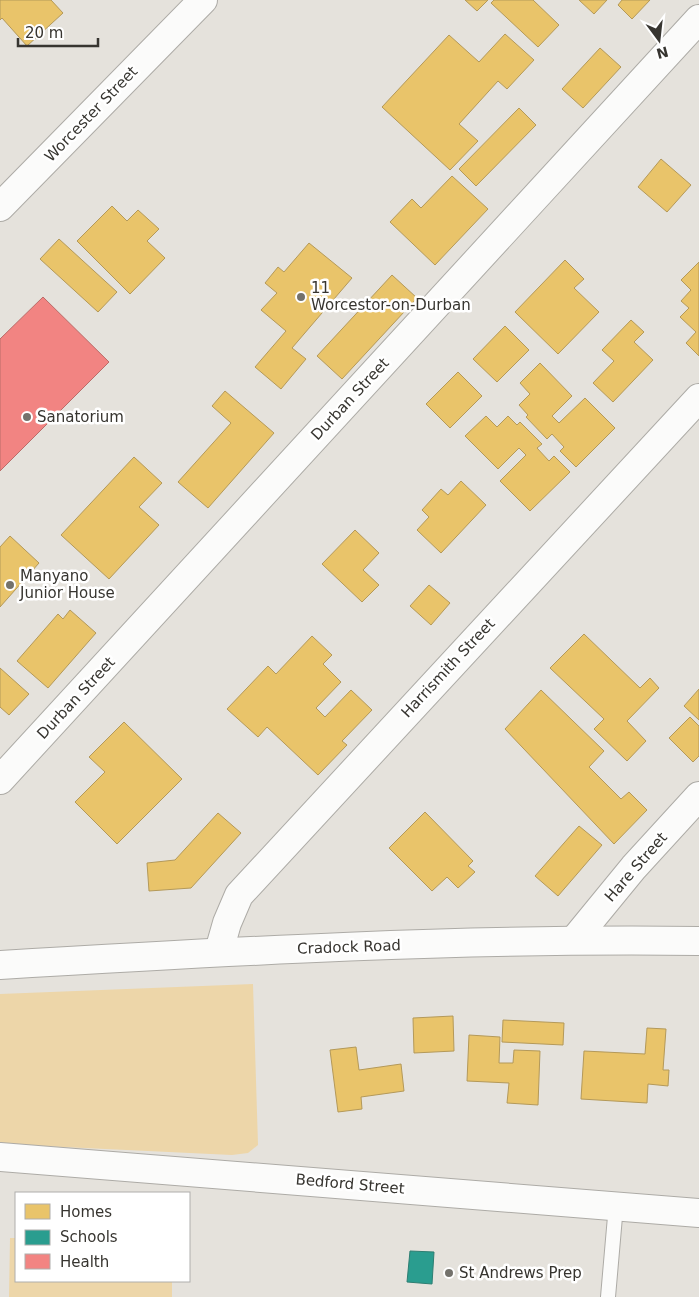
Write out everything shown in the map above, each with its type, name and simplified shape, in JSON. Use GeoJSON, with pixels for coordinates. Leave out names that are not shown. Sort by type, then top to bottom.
{"type":"FeatureCollection","features":[{"type":"Feature","properties":{"kind":"street","name":"Worcester Street"},"geometry":{"type":"LineString","coordinates":[[0,207],[203,0]]}},
{"type":"Feature","properties":{"kind":"street","name":"Durban Street"},"geometry":{"type":"LineString","coordinates":[[0,780],[699,19]]}},
{"type":"Feature","properties":{"kind":"street","name":"Harrismith Street"},"geometry":{"type":"LineString","coordinates":[[219,952],[227,923],[239,895],[699,398]]}},
{"type":"Feature","properties":{"kind":"street","name":"Hare Street"},"geometry":{"type":"LineString","coordinates":[[574,940],[634,867],[699,796]]}},
{"type":"Feature","properties":{"kind":"street","name":"Cradock Road"},"geometry":{"type":"LineString","coordinates":[[0,965],[219,952],[574,940],[699,941]]}},
{"type":"Feature","properties":{"kind":"street","name":"Bedford Street"},"geometry":{"type":"LineString","coordinates":[[0,1157],[699,1213]]}},
{"type":"Feature","properties":{"kind":"lane"},"geometry":{"type":"LineString","coordinates":[[608,1297],[616,1205]]}},
{"type":"Feature","properties":{"kind":"shaded area"},"geometry":{"type":"Polygon","coordinates":[[[253,984],[258,1145],[248,1153],[232,1155],[0,1144],[0,994],[253,984]]]}},
{"type":"Feature","properties":{"kind":"shaded area"},"geometry":{"type":"Polygon","coordinates":[[[10,1238],[15,1238],[15,1282],[172,1282],[172,1297],[9,1297],[10,1238]]]}},
{"type":"Feature","properties":{"kind":"building: Homes"},"geometry":{"type":"Polygon","coordinates":[[[0,0],[51,0],[63,13],[27,46],[2,18],[0,20],[0,0]]]}},
{"type":"Feature","properties":{"kind":"building: Homes"},"geometry":{"type":"Polygon","coordinates":[[[465,0],[488,0],[477,11],[465,0]]]}},
{"type":"Feature","properties":{"kind":"building: Homes"},"geometry":{"type":"Polygon","coordinates":[[[494,0],[533,0],[559,25],[538,47],[491,3],[494,0]]]}},
{"type":"Feature","properties":{"kind":"building: Homes"},"geometry":{"type":"Polygon","coordinates":[[[579,0],[607,0],[594,14],[579,0]]]}},
{"type":"Feature","properties":{"kind":"building: Homes"},"geometry":{"type":"Polygon","coordinates":[[[622,0],[650,0],[632,19],[618,5],[622,0]]]}},
{"type":"Feature","properties":{"kind":"building: Homes"},"geometry":{"type":"Polygon","coordinates":[[[505,34],[534,60],[507,89],[498,81],[459,124],[478,141],[450,170],[382,107],[449,35],[479,62],[505,34]]]}},
{"type":"Feature","properties":{"kind":"building: Homes"},"geometry":{"type":"Polygon","coordinates":[[[600,48],[621,67],[583,108],[562,89],[600,48]]]}},
{"type":"Feature","properties":{"kind":"building: Homes"},"geometry":{"type":"Polygon","coordinates":[[[519,108],[536,125],[476,186],[459,169],[519,108]]]}},
{"type":"Feature","properties":{"kind":"building: Homes"},"geometry":{"type":"Polygon","coordinates":[[[661,159],[691,185],[667,212],[638,187],[661,159]]]}},
{"type":"Feature","properties":{"kind":"building: Homes"},"geometry":{"type":"Polygon","coordinates":[[[452,176],[488,209],[435,265],[390,222],[412,199],[421,208],[452,176]]]}},
{"type":"Feature","properties":{"kind":"building: Homes"},"geometry":{"type":"Polygon","coordinates":[[[112,206],[127,221],[138,210],[159,229],[147,241],[165,258],[130,294],[77,241],[112,206]]]}},
{"type":"Feature","properties":{"kind":"building: Homes"},"geometry":{"type":"Polygon","coordinates":[[[59,239],[117,292],[98,312],[40,259],[59,239]]]}},
{"type":"Feature","properties":{"kind":"building: Homes"},"geometry":{"type":"Polygon","coordinates":[[[309,243],[352,278],[292,348],[306,359],[281,389],[255,367],[286,331],[261,310],[277,293],[265,283],[278,267],[284,272],[309,243]]]}},
{"type":"Feature","properties":{"kind":"building: Homes"},"geometry":{"type":"Polygon","coordinates":[[[565,260],[584,279],[574,288],[599,312],[558,354],[515,312],[565,260]]]}},
{"type":"Feature","properties":{"kind":"building: Homes"},"geometry":{"type":"Polygon","coordinates":[[[699,262],[699,356],[686,343],[696,332],[680,317],[689,308],[681,301],[691,290],[681,280],[699,262]]]}},
{"type":"Feature","properties":{"kind":"building: Homes"},"geometry":{"type":"Polygon","coordinates":[[[392,275],[417,298],[342,379],[317,356],[392,275]]]}},
{"type":"Feature","properties":{"kind":"building: Homes"},"geometry":{"type":"Polygon","coordinates":[[[631,320],[644,332],[634,342],[653,360],[613,402],[593,383],[614,361],[602,350],[631,320]]]}},
{"type":"Feature","properties":{"kind":"building: Homes"},"geometry":{"type":"Polygon","coordinates":[[[505,326],[529,350],[497,382],[473,359],[505,326]]]}},
{"type":"Feature","properties":{"kind":"building: Homes"},"geometry":{"type":"Polygon","coordinates":[[[540,363],[572,396],[552,416],[559,423],[585,398],[615,428],[576,467],[560,451],[564,447],[552,434],[547,439],[526,417],[528,415],[519,405],[530,394],[520,383],[540,363]]]}},
{"type":"Feature","properties":{"kind":"building: Homes"},"geometry":{"type":"Polygon","coordinates":[[[458,372],[482,396],[450,428],[426,404],[458,372]]]}},
{"type":"Feature","properties":{"kind":"building: Homes"},"geometry":{"type":"Polygon","coordinates":[[[225,391],[274,433],[208,508],[178,482],[231,423],[212,406],[225,391]]]}},
{"type":"Feature","properties":{"kind":"building: Homes"},"geometry":{"type":"Polygon","coordinates":[[[486,416],[497,427],[508,416],[517,425],[520,422],[542,444],[537,448],[549,461],[554,456],[570,472],[530,511],[500,481],[526,455],[519,448],[498,469],[465,436],[486,416]]]}},
{"type":"Feature","properties":{"kind":"building: Homes"},"geometry":{"type":"Polygon","coordinates":[[[134,457],[162,483],[139,507],[159,525],[109,579],[61,535],[134,457]]]}},
{"type":"Feature","properties":{"kind":"building: Homes"},"geometry":{"type":"Polygon","coordinates":[[[461,481],[486,505],[441,553],[417,530],[429,517],[422,510],[441,489],[448,495],[461,481]]]}},
{"type":"Feature","properties":{"kind":"building: Homes"},"geometry":{"type":"Polygon","coordinates":[[[355,530],[379,553],[363,570],[379,585],[362,602],[322,564],[355,530]]]}},
{"type":"Feature","properties":{"kind":"building: Homes","name":"Manyano Junior House"},"geometry":{"type":"Polygon","coordinates":[[[10,536],[39,563],[0,607],[0,547],[10,536]]]}},
{"type":"Feature","properties":{"kind":"building: Homes"},"geometry":{"type":"Polygon","coordinates":[[[429,585],[450,603],[431,625],[410,606],[429,585]]]}},
{"type":"Feature","properties":{"kind":"building: Homes"},"geometry":{"type":"Polygon","coordinates":[[[70,610],[96,633],[48,688],[17,661],[58,614],[63,619],[70,610]]]}},
{"type":"Feature","properties":{"kind":"building: Homes"},"geometry":{"type":"Polygon","coordinates":[[[584,634],[640,688],[650,678],[659,688],[627,721],[646,741],[627,761],[594,729],[604,719],[550,668],[584,634]]]}},
{"type":"Feature","properties":{"kind":"building: Homes"},"geometry":{"type":"Polygon","coordinates":[[[312,636],[332,655],[323,664],[341,682],[316,708],[325,717],[351,690],[372,710],[342,741],[347,745],[318,775],[267,727],[258,737],[227,709],[268,666],[276,674],[312,636]]]}},
{"type":"Feature","properties":{"kind":"building: Homes"},"geometry":{"type":"Polygon","coordinates":[[[0,668],[29,694],[9,715],[0,707],[0,668]]]}},
{"type":"Feature","properties":{"kind":"building: Homes"},"geometry":{"type":"Polygon","coordinates":[[[699,689],[699,720],[684,706],[699,689]]]}},
{"type":"Feature","properties":{"kind":"building: Homes"},"geometry":{"type":"Polygon","coordinates":[[[541,690],[604,751],[589,767],[621,799],[629,792],[647,810],[614,844],[505,729],[541,690]]]}},
{"type":"Feature","properties":{"kind":"building: Homes"},"geometry":{"type":"Polygon","coordinates":[[[690,717],[699,726],[699,756],[693,762],[669,738],[690,717]]]}},
{"type":"Feature","properties":{"kind":"building: Homes"},"geometry":{"type":"Polygon","coordinates":[[[124,722],[182,779],[117,844],[75,802],[105,772],[89,757],[124,722]]]}},
{"type":"Feature","properties":{"kind":"building: Homes"},"geometry":{"type":"Polygon","coordinates":[[[425,812],[473,861],[468,866],[475,872],[458,888],[447,877],[432,891],[389,848],[425,812]]]}},
{"type":"Feature","properties":{"kind":"building: Homes"},"geometry":{"type":"Polygon","coordinates":[[[218,813],[241,833],[191,888],[149,891],[147,863],[175,860],[218,813]]]}},
{"type":"Feature","properties":{"kind":"building: Homes"},"geometry":{"type":"Polygon","coordinates":[[[579,826],[602,845],[558,896],[535,876],[579,826]]]}},
{"type":"Feature","properties":{"kind":"building: Homes"},"geometry":{"type":"Polygon","coordinates":[[[453,1016],[454,1051],[414,1053],[413,1018],[453,1016]]]}},
{"type":"Feature","properties":{"kind":"building: Homes"},"geometry":{"type":"Polygon","coordinates":[[[503,1020],[564,1023],[563,1045],[502,1042],[503,1020]]]}},
{"type":"Feature","properties":{"kind":"building: Homes"},"geometry":{"type":"Polygon","coordinates":[[[647,1028],[666,1029],[663,1070],[669,1070],[668,1086],[648,1084],[647,1103],[581,1099],[584,1051],[645,1054],[647,1028]]]}},
{"type":"Feature","properties":{"kind":"building: Homes"},"geometry":{"type":"Polygon","coordinates":[[[469,1035],[500,1037],[499,1063],[513,1063],[514,1050],[540,1051],[538,1105],[507,1103],[509,1083],[467,1081],[469,1035]]]}},
{"type":"Feature","properties":{"kind":"building: Homes"},"geometry":{"type":"Polygon","coordinates":[[[356,1047],[359,1070],[401,1064],[404,1091],[361,1097],[362,1109],[338,1112],[330,1050],[356,1047]]]}},
{"type":"Feature","properties":{"kind":"building: Schools"},"geometry":{"type":"Polygon","coordinates":[[[410,1251],[434,1252],[432,1284],[407,1282],[410,1251]]]}},
{"type":"Feature","properties":{"kind":"building: Health","name":"Sanatorium"},"geometry":{"type":"Polygon","coordinates":[[[43,297],[109,362],[0,471],[0,339],[43,297]]]}},
{"type":"Feature","properties":{"kind":"place","name":"11 Worcestor-on-Durban"},"geometry":{"type":"Point","coordinates":[301,297]}},
{"type":"Feature","properties":{"kind":"place","name":"Sanatorium"},"geometry":{"type":"Point","coordinates":[27,417]}},
{"type":"Feature","properties":{"kind":"place","name":"Manyano Junior House"},"geometry":{"type":"Point","coordinates":[10,585]}},
{"type":"Feature","properties":{"kind":"place","name":"St Andrews Prep"},"geometry":{"type":"Point","coordinates":[449,1273]}}]}
